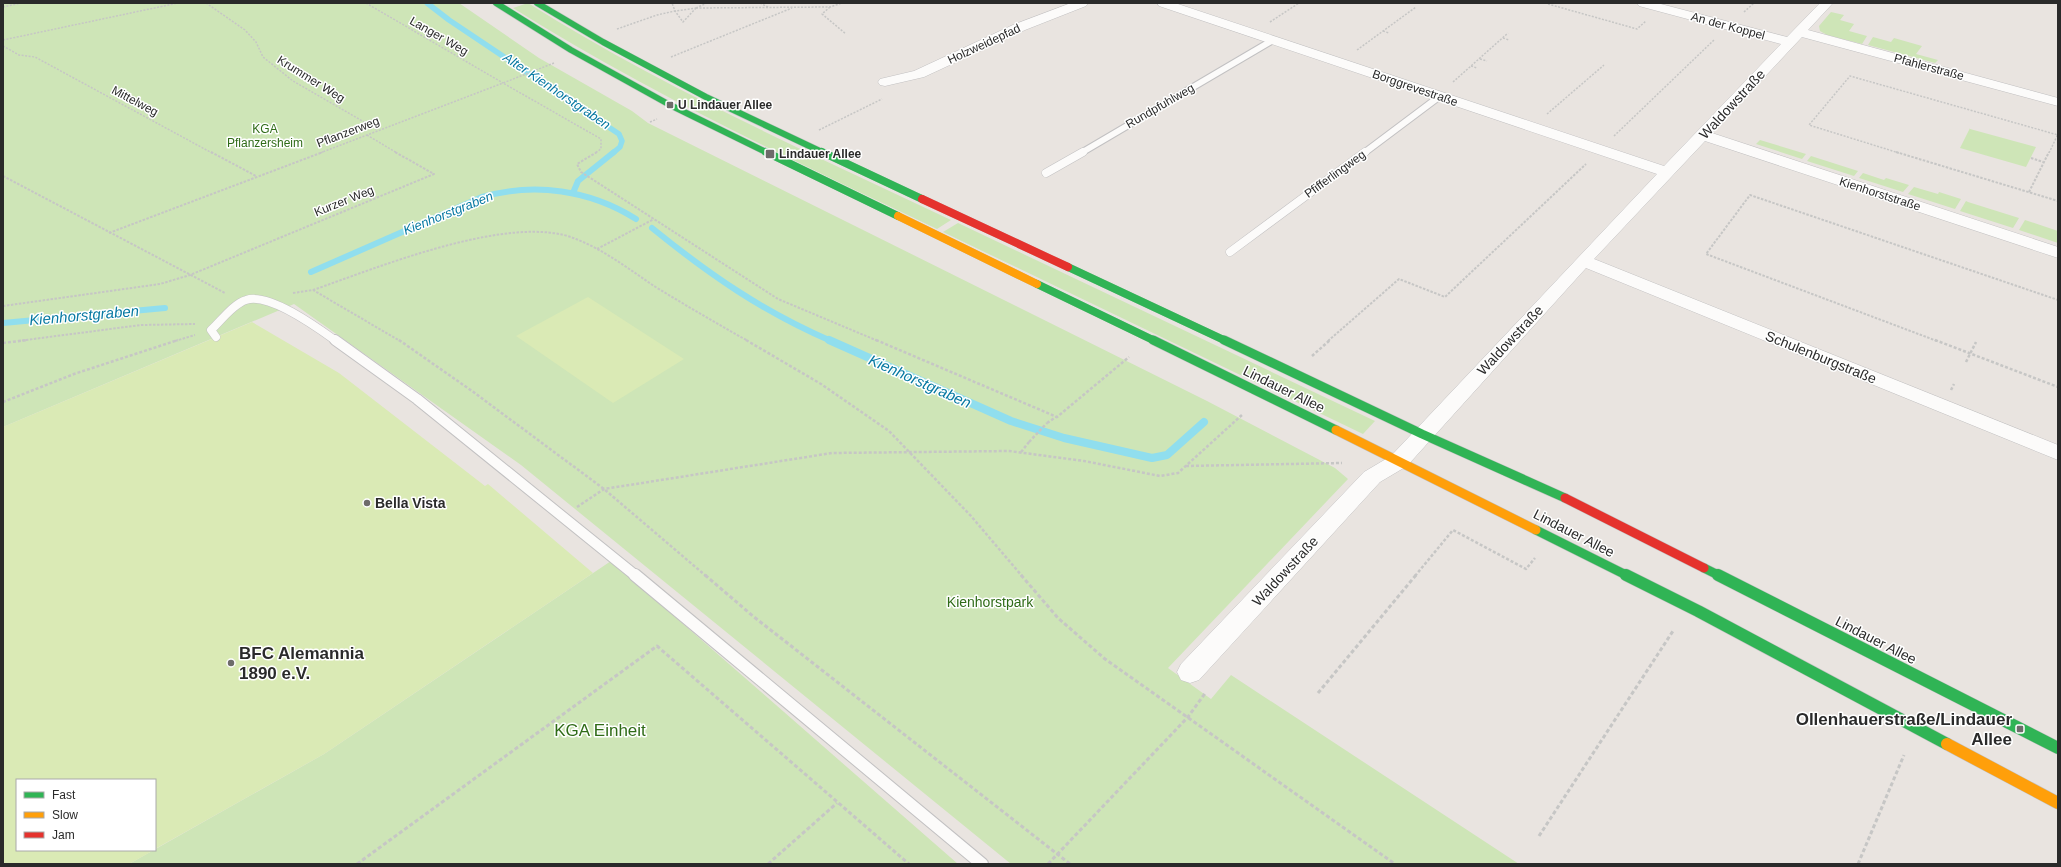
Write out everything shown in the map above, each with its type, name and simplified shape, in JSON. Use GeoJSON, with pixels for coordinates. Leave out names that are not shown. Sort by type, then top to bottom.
{"type":"FeatureCollection","features":[{"type":"Feature","properties":{"kind":"main road","name":"Lindauer Allee"},"geometry":{"type":"LineString","coordinates":[[496,3],[577,54],[670,105],[1399,461],[1698,611],[2058,803]]}},
{"type":"Feature","properties":{"kind":"main road","name":"Lindauer Allee"},"geometry":{"type":"LineString","coordinates":[[537,3],[603,42],[711,99],[1422,434],[1580,505],[2058,748]]}},
{"type":"Feature","properties":{"kind":"street","name":"Holzweidepfad"},"geometry":{"type":"LineString","coordinates":[[885,82],[919,74],[1020,27],[1082,3]]}},
{"type":"Feature","properties":{"kind":"street","name":"Borggrevestraße"},"geometry":{"type":"LineString","coordinates":[[1163,3],[1273,40],[1445,91],[1667,172]]}},
{"type":"Feature","properties":{"kind":"street","name":"An der Koppel"},"geometry":{"type":"LineString","coordinates":[[1643,3],[1790,42]]}},
{"type":"Feature","properties":{"kind":"street","name":"Waldowstraße"},"geometry":{"type":"LineString","coordinates":[[1190,672],[1372,477],[1399,461],[1422,434],[1583,261],[1827,3]]}},
{"type":"Feature","properties":{"kind":"street","name":"Pfahlerstraße"},"geometry":{"type":"LineString","coordinates":[[1800,32],[2058,102]]}},
{"type":"Feature","properties":{"kind":"street","name":"Kienhorststraße"},"geometry":{"type":"LineString","coordinates":[[1702,135],[2058,253]]}},
{"type":"Feature","properties":{"kind":"street","name":"Schulenburgstraße"},"geometry":{"type":"LineString","coordinates":[[1583,261],[2058,453]]}},
{"type":"Feature","properties":{"kind":"lane","name":"Rundpfuhlweg"},"geometry":{"type":"LineString","coordinates":[[1046,173],[1273,40]]}},
{"type":"Feature","properties":{"kind":"lane","name":"Pfifferlingweg"},"geometry":{"type":"LineString","coordinates":[[1230,252],[1445,91]]}},
{"type":"Feature","properties":{"kind":"lane"},"geometry":{"type":"LineString","coordinates":[[214,331],[241,302],[248,299],[265,300],[278,305],[333,340],[418,399],[564,516],[982,864]]}},
{"type":"Feature","properties":{"kind":"path"},"geometry":{"type":"LineString","coordinates":[[3,7],[21,3]]}},
{"type":"Feature","properties":{"kind":"path"},"geometry":{"type":"LineString","coordinates":[[3,40],[178,3]]}},
{"type":"Feature","properties":{"kind":"path","name":"Krummer Weg"},"geometry":{"type":"LineString","coordinates":[[206,3],[245,30],[256,42],[263,57],[293,81],[378,131]]}},
{"type":"Feature","properties":{"kind":"path","name":"Langer Weg"},"geometry":{"type":"LineString","coordinates":[[366,3],[601,140],[601,149],[577,164],[581,172],[654,218]]}},
{"type":"Feature","properties":{"kind":"path"},"geometry":{"type":"LineString","coordinates":[[672,3],[675,11],[683,22],[696,8],[707,3]]}},
{"type":"Feature","properties":{"kind":"path"},"geometry":{"type":"LineString","coordinates":[[760,3],[769,7]]}},
{"type":"Feature","properties":{"kind":"path"},"geometry":{"type":"LineString","coordinates":[[615,30],[657,15],[696,8],[795,6],[830,7],[842,3]]}},
{"type":"Feature","properties":{"kind":"path"},"geometry":{"type":"LineString","coordinates":[[1267,24],[1281,16],[1298,3],[1302,5]]}},
{"type":"Feature","properties":{"kind":"path"},"geometry":{"type":"LineString","coordinates":[[1549,3],[1548,4],[1637,29],[1648,20]]}},
{"type":"Feature","properties":{"kind":"path"},"geometry":{"type":"LineString","coordinates":[[669,58],[795,6]]}},
{"type":"Feature","properties":{"kind":"path"},"geometry":{"type":"LineString","coordinates":[[1355,52],[1416,6]]}},
{"type":"Feature","properties":{"kind":"path"},"geometry":{"type":"LineString","coordinates":[[830,7],[822,14],[846,34]]}},
{"type":"Feature","properties":{"kind":"path"},"geometry":{"type":"LineString","coordinates":[[1578,13],[1582,10]]}},
{"type":"Feature","properties":{"kind":"path"},"geometry":{"type":"LineString","coordinates":[[1409,12],[1413,13]]}},
{"type":"Feature","properties":{"kind":"path"},"geometry":{"type":"LineString","coordinates":[[1383,31],[1389,32]]}},
{"type":"Feature","properties":{"kind":"path"},"geometry":{"type":"LineString","coordinates":[[1445,91],[1479,58],[1508,33]]}},
{"type":"Feature","properties":{"kind":"path"},"geometry":{"type":"LineString","coordinates":[[1375,37],[1380,38]]}},
{"type":"Feature","properties":{"kind":"path"},"geometry":{"type":"LineString","coordinates":[[1503,38],[1509,40]]}},
{"type":"Feature","properties":{"kind":"path"},"geometry":{"type":"LineString","coordinates":[[1610,139],[1715,39]]}},
{"type":"Feature","properties":{"kind":"path"},"geometry":{"type":"LineString","coordinates":[[1367,43],[1371,44]]}},
{"type":"Feature","properties":{"kind":"path"},"geometry":{"type":"LineString","coordinates":[[1495,44],[1500,46]]}},
{"type":"Feature","properties":{"kind":"path","name":"Mittelweg"},"geometry":{"type":"LineString","coordinates":[[3,46],[19,55],[35,58],[257,176]]}},
{"type":"Feature","properties":{"kind":"path"},"geometry":{"type":"LineString","coordinates":[[1487,51],[1491,53]]}},
{"type":"Feature","properties":{"kind":"path"},"geometry":{"type":"LineString","coordinates":[[1479,58],[1487,61]]}},
{"type":"Feature","properties":{"kind":"path","name":"Pflanzerweg"},"geometry":{"type":"LineString","coordinates":[[109,233],[554,63]]}},
{"type":"Feature","properties":{"kind":"path"},"geometry":{"type":"LineString","coordinates":[[1544,117],[1604,64]]}},
{"type":"Feature","properties":{"kind":"path"},"geometry":{"type":"LineString","coordinates":[[1471,66],[1477,68]]}},
{"type":"Feature","properties":{"kind":"path"},"geometry":{"type":"LineString","coordinates":[[1463,73],[1468,75]]}},
{"type":"Feature","properties":{"kind":"path"},"geometry":{"type":"LineString","coordinates":[[2029,192],[2058,134],[1850,76],[1809,125],[2058,201]]}},
{"type":"Feature","properties":{"kind":"path"},"geometry":{"type":"LineString","coordinates":[[819,130],[882,99]]}},
{"type":"Feature","properties":{"kind":"path","name":"Kurzer Weg"},"geometry":{"type":"LineString","coordinates":[[190,275],[434,174],[367,135]]}},
{"type":"Feature","properties":{"kind":"path"},"geometry":{"type":"LineString","coordinates":[[2030,158],[2043,162]]}},
{"type":"Feature","properties":{"kind":"path"},"geometry":{"type":"LineString","coordinates":[[1312,356],[1399,279],[1445,297],[1591,159]]}},
{"type":"Feature","properties":{"kind":"path"},"geometry":{"type":"LineString","coordinates":[[3,176],[241,302]]}},
{"type":"Feature","properties":{"kind":"path"},"geometry":{"type":"LineString","coordinates":[[2058,300],[1750,195],[1706,254],[2058,387]]}},
{"type":"Feature","properties":{"kind":"path"},"geometry":{"type":"LineString","coordinates":[[597,249],[654,218],[778,299],[1056,417]]}},
{"type":"Feature","properties":{"kind":"path"},"geometry":{"type":"LineString","coordinates":[[265,300],[313,290],[446,245],[498,235],[527,232],[549,233],[575,238],[597,249],[678,301],[821,384],[889,431],[971,516],[1058,618],[1105,659],[1395,864]]}},
{"type":"Feature","properties":{"kind":"path"},"geometry":{"type":"LineString","coordinates":[[3,306],[160,284],[190,275]]}},
{"type":"Feature","properties":{"kind":"path"},"geometry":{"type":"LineString","coordinates":[[313,290],[401,342],[472,391],[604,489],[754,617],[1070,864]]}},
{"type":"Feature","properties":{"kind":"path"},"geometry":{"type":"LineString","coordinates":[[3,343],[68,336],[141,325],[179,323],[214,331]]}},
{"type":"Feature","properties":{"kind":"path"},"geometry":{"type":"LineString","coordinates":[[3,402],[94,367],[214,331]]}},
{"type":"Feature","properties":{"kind":"path"},"geometry":{"type":"LineString","coordinates":[[1966,362],[1976,342]]}},
{"type":"Feature","properties":{"kind":"path"},"geometry":{"type":"LineString","coordinates":[[1020,452],[1047,423],[1130,357]]}},
{"type":"Feature","properties":{"kind":"path"},"geometry":{"type":"LineString","coordinates":[[564,516],[604,489],[832,452],[1020,452],[1084,461],[1160,476],[1178,473],[1243,414]]}},
{"type":"Feature","properties":{"kind":"path"},"geometry":{"type":"LineString","coordinates":[[1185,466],[1342,463]]}},
{"type":"Feature","properties":{"kind":"path"},"geometry":{"type":"LineString","coordinates":[[1318,693],[1453,530],[1526,569],[1535,558]]}},
{"type":"Feature","properties":{"kind":"path"},"geometry":{"type":"LineString","coordinates":[[1540,836],[1672,631]]}},
{"type":"Feature","properties":{"kind":"path"},"geometry":{"type":"LineString","coordinates":[[357,864],[657,646],[909,864]]}},
{"type":"Feature","properties":{"kind":"path"},"geometry":{"type":"LineString","coordinates":[[1048,864],[1188,717],[1209,688],[1190,672]]}},
{"type":"Feature","properties":{"kind":"path"},"geometry":{"type":"LineString","coordinates":[[1858,864],[1904,755]]}},
{"type":"Feature","properties":{"kind":"path"},"geometry":{"type":"LineString","coordinates":[[768,864],[837,803]]}},
{"type":"Feature","properties":{"kind":"green space","name":"Kienhorstpark"},"geometry":{"type":"Polygon","coordinates":[[[3,3],[459,3],[539,58],[632,111],[648,123],[1207,401],[1335,468],[1348,479],[1168,668],[1211,699],[1231,675],[1519,864],[1011,864],[521,465],[294,304],[3,427],[3,3]]]}},
{"type":"Feature","properties":{"kind":"green space"},"geometry":{"type":"Polygon","coordinates":[[[528,3],[579,34],[683,91],[790,144],[951,220],[937,229],[669,97],[616,69],[513,8],[528,3]]]}},
{"type":"Feature","properties":{"kind":"green space"},"geometry":{"type":"Polygon","coordinates":[[[1831,12],[1844,15],[1840,20],[1854,24],[1849,31],[1867,36],[1862,44],[1827,35],[1820,31],[1819,26],[1831,12]]]}},
{"type":"Feature","properties":{"kind":"green space"},"geometry":{"type":"Polygon","coordinates":[[[1873,37],[1891,42],[1894,38],[1922,46],[1916,54],[1938,60],[1935,63],[1868,45],[1873,37]]]}},
{"type":"Feature","properties":{"kind":"green space"},"geometry":{"type":"Polygon","coordinates":[[[1970,128],[2036,147],[2026,167],[1960,148],[1970,128]]]}},
{"type":"Feature","properties":{"kind":"green space"},"geometry":{"type":"Polygon","coordinates":[[[1760,140],[1806,154],[1802,159],[1756,144],[1760,140]]]}},
{"type":"Feature","properties":{"kind":"green space"},"geometry":{"type":"Polygon","coordinates":[[[1811,156],[1858,171],[1854,176],[1807,161],[1811,156]]]}},
{"type":"Feature","properties":{"kind":"green space"},"geometry":{"type":"Polygon","coordinates":[[[1863,173],[1884,180],[1886,178],[1909,185],[1903,192],[1859,178],[1863,173]]]}},
{"type":"Feature","properties":{"kind":"green space"},"geometry":{"type":"Polygon","coordinates":[[[1914,187],[1938,194],[1939,192],[1961,199],[1955,209],[1908,194],[1914,187]]]}},
{"type":"Feature","properties":{"kind":"green space"},"geometry":{"type":"Polygon","coordinates":[[[1966,201],[2019,218],[2013,228],[1960,211],[1966,201]]]}},
{"type":"Feature","properties":{"kind":"green space"},"geometry":{"type":"Polygon","coordinates":[[[2025,220],[2058,231],[2058,243],[2019,230],[2025,220]]]}},
{"type":"Feature","properties":{"kind":"green space"},"geometry":{"type":"Polygon","coordinates":[[[958,223],[1375,421],[1363,434],[943,232],[958,223]]]}},
{"type":"Feature","properties":{"kind":"green space"},"geometry":{"type":"Polygon","coordinates":[[[588,297],[684,359],[613,403],[516,336],[588,297]]]}},
{"type":"Feature","properties":{"kind":"green space","name":"BFC Alemannia 1890 e.V."},"geometry":{"type":"Polygon","coordinates":[[[252,322],[339,373],[485,486],[488,484],[593,573],[324,754],[156,848],[156,779],[16,779],[16,851],[152,851],[129,864],[3,864],[3,427],[252,322]]]}},
{"type":"Feature","properties":{"kind":"green space","name":"KGA Einheit"},"geometry":{"type":"Polygon","coordinates":[[[611,561],[958,864],[129,864],[152,851],[156,851],[156,849],[324,754],[611,561]]]}},
{"type":"Feature","properties":{"kind":"waterway","name":"Alter Kienhorstgraben"},"geometry":{"type":"LineString","coordinates":[[427,3],[449,20],[619,134],[622,141],[620,147],[613,153]]}},
{"type":"Feature","properties":{"kind":"waterway","name":"Alter Kienhorstgraben"},"geometry":{"type":"LineString","coordinates":[[573,193],[578,181],[614,152]]}},
{"type":"Feature","properties":{"kind":"waterway","name":"Kienhorstgraben"},"geometry":{"type":"LineString","coordinates":[[311,272],[482,197],[502,192],[542,190],[581,195],[600,201],[636,219]]}},
{"type":"Feature","properties":{"kind":"waterway","name":"Kienhorstgraben"},"geometry":{"type":"LineString","coordinates":[[652,228],[737,291],[782,317],[831,341]]}},
{"type":"Feature","properties":{"kind":"waterway","name":"Kienhorstgraben"},"geometry":{"type":"LineString","coordinates":[[3,323],[165,308]]}},
{"type":"Feature","properties":{"kind":"waterway","name":"Kienhorstgraben"},"geometry":{"type":"LineString","coordinates":[[829,340],[1011,421],[1064,438],[1152,458],[1167,455],[1204,422]]}},
{"type":"Feature","properties":{"kind":"traffic: fast"},"geometry":{"type":"LineString","coordinates":[[496,3],[571,50],[670,105],[898,216]]}},
{"type":"Feature","properties":{"kind":"traffic: fast"},"geometry":{"type":"LineString","coordinates":[[537,3],[603,42],[706,97],[922,199]]}},
{"type":"Feature","properties":{"kind":"traffic: fast"},"geometry":{"type":"LineString","coordinates":[[1068,267],[1422,434],[1565,498]]}},
{"type":"Feature","properties":{"kind":"traffic: fast"},"geometry":{"type":"LineString","coordinates":[[1037,284],[1336,430]]}},
{"type":"Feature","properties":{"kind":"traffic: fast"},"geometry":{"type":"LineString","coordinates":[[1536,530],[1698,611],[1947,744]]}},
{"type":"Feature","properties":{"kind":"traffic: fast"},"geometry":{"type":"LineString","coordinates":[[1704,568],[2058,748]]}},
{"type":"Feature","properties":{"kind":"traffic: slow"},"geometry":{"type":"LineString","coordinates":[[898,216],[1037,284]]}},
{"type":"Feature","properties":{"kind":"traffic: slow"},"geometry":{"type":"LineString","coordinates":[[1336,430],[1536,530]]}},
{"type":"Feature","properties":{"kind":"traffic: slow"},"geometry":{"type":"LineString","coordinates":[[1947,744],[2058,803]]}},
{"type":"Feature","properties":{"kind":"traffic: jam"},"geometry":{"type":"LineString","coordinates":[[922,199],[1068,267]]}},
{"type":"Feature","properties":{"kind":"traffic: jam"},"geometry":{"type":"LineString","coordinates":[[1565,498],[1704,568]]}},
{"type":"Feature","properties":{"kind":"place","name":"U Lindauer Allee"},"geometry":{"type":"Point","coordinates":[670,105]}},
{"type":"Feature","properties":{"kind":"place","name":"Lindauer Allee"},"geometry":{"type":"Point","coordinates":[770,154]}},
{"type":"Feature","properties":{"kind":"place","name":"Bella Vista"},"geometry":{"type":"Point","coordinates":[367,503]}},
{"type":"Feature","properties":{"kind":"place","name":"BFC Alemannia 1890 e.V."},"geometry":{"type":"Point","coordinates":[231,663]}},
{"type":"Feature","properties":{"kind":"place","name":"Ollenhauerstraße/Lindauer Allee"},"geometry":{"type":"Point","coordinates":[2020,729]}},
{"type":"Feature","properties":{"kind":"park label","name":"KGA Pflanzersheim"},"geometry":{"type":"Point","coordinates":[265,136]}}]}
